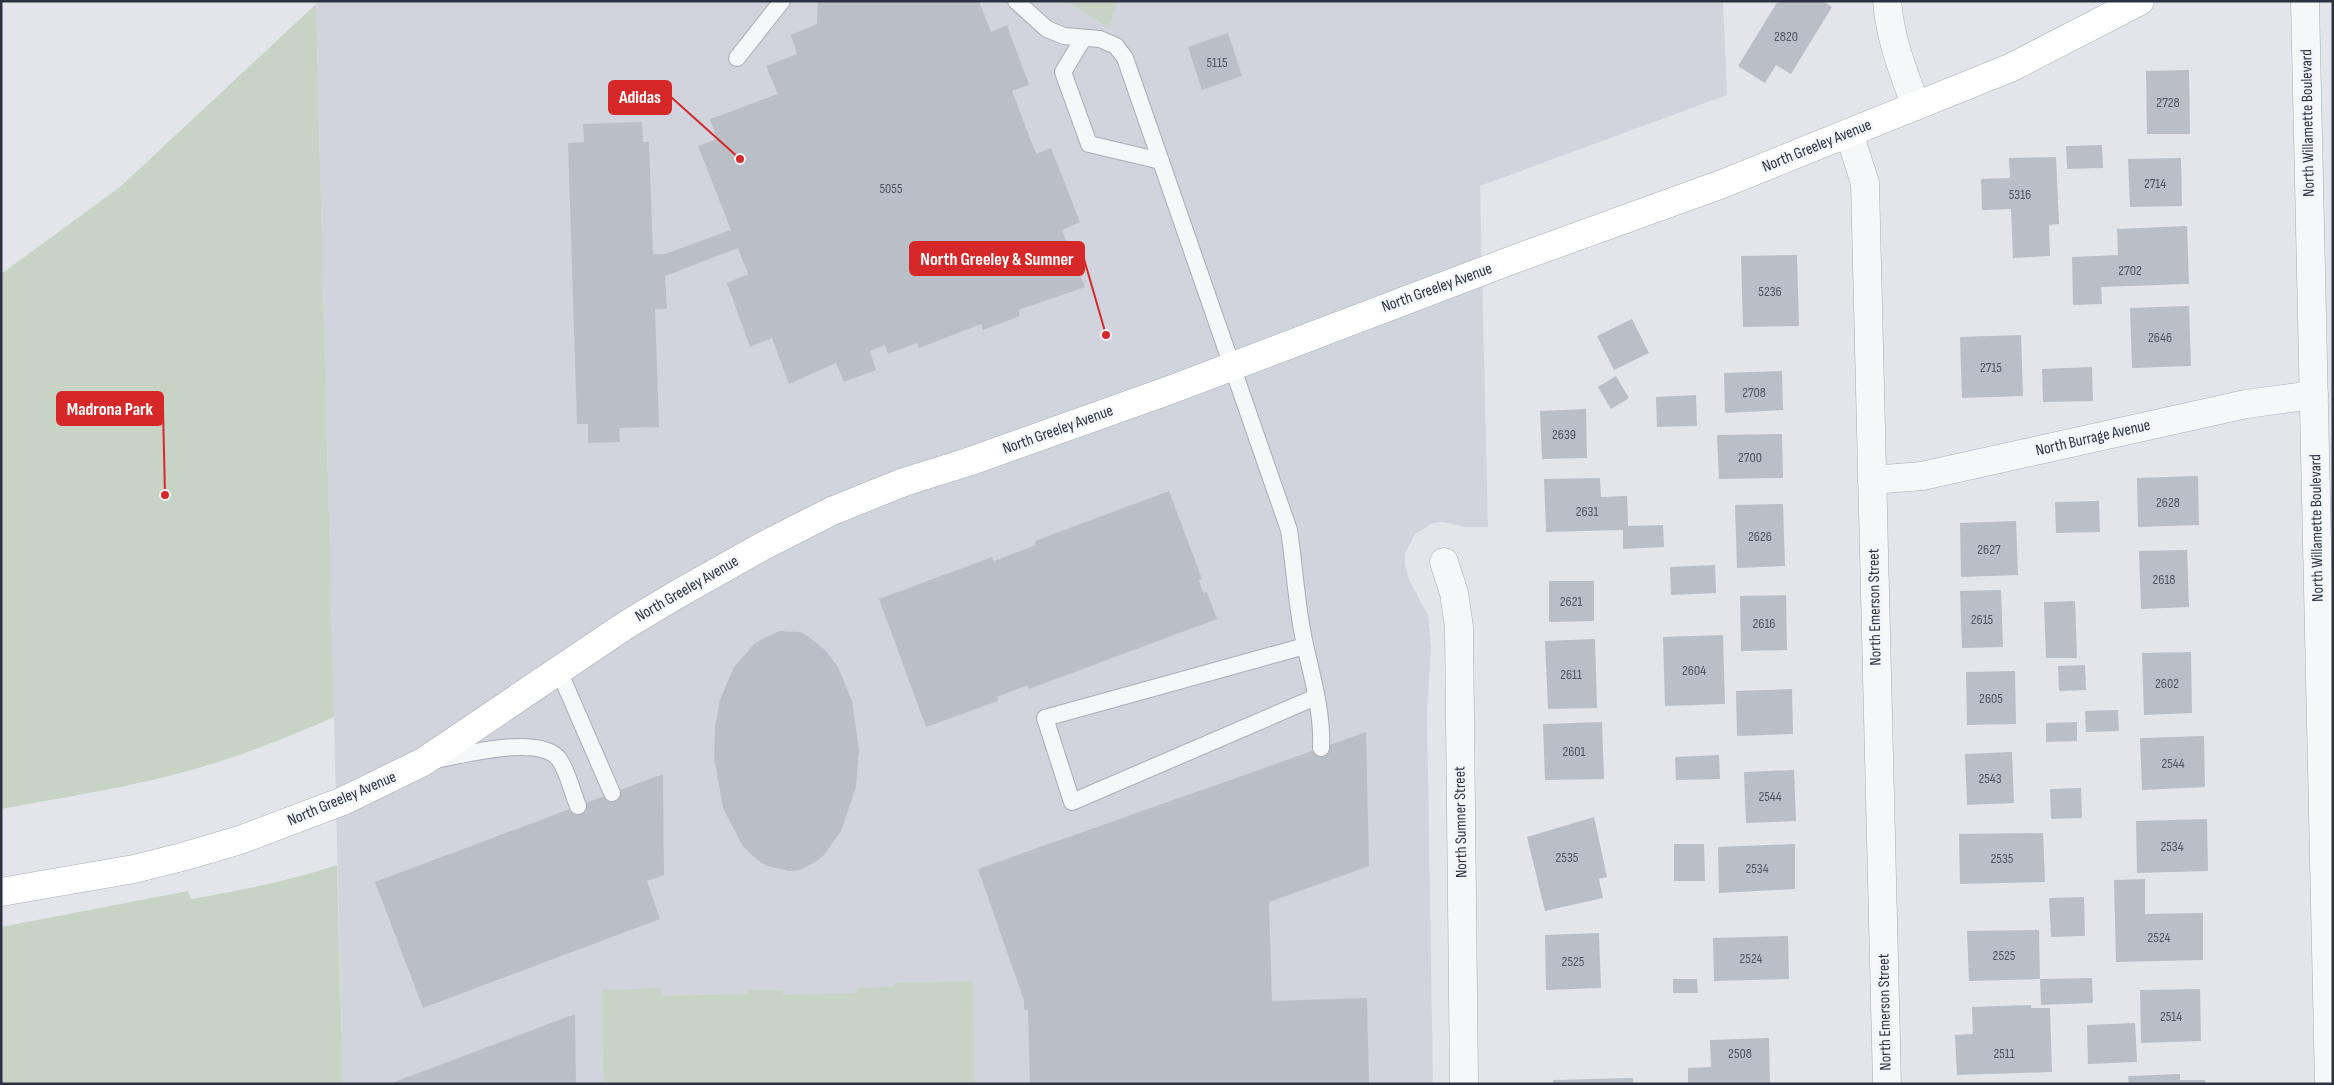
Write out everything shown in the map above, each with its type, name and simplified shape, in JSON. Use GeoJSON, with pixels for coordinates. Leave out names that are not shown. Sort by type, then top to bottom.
{"type":"FeatureCollection","features":[{"type":"Feature","properties":{"kind":"main road","name":"North Greeley Avenue"},"geometry":{"type":"LineString","coordinates":[[1,892],[134,869],[240,840],[343,801],[423,762],[626,625],[676,595],[756,550],[832,511],[896,485],[1028,441],[1170,390],[1722,184],[2010,68],[2140,1]]}},
{"type":"Feature","properties":{"kind":"street"},"geometry":{"type":"LineString","coordinates":[[1887,1],[1888,21],[1894,43],[1916,106]]}},
{"type":"Feature","properties":{"kind":"street","name":"North Willamette Boulevard"},"geometry":{"type":"LineString","coordinates":[[2305,1],[2323,329],[2314,395],[2331,1046],[2329,1084]]}},
{"type":"Feature","properties":{"kind":"street","name":"North Emerson Street"},"geometry":{"type":"LineString","coordinates":[[1849,133],[1865,183],[1887,1084]]}},
{"type":"Feature","properties":{"kind":"street","name":"North Burrage Avenue"},"geometry":{"type":"LineString","coordinates":[[1872,480],[1922,476],[2246,404],[2314,395]]}},
{"type":"Feature","properties":{"kind":"street","name":"North Sumner Street"},"geometry":{"type":"LineString","coordinates":[[1444,562],[1454,593],[1459,627],[1464,1084]]}},
{"type":"Feature","properties":{"kind":"lane"},"geometry":{"type":"LineString","coordinates":[[737,58],[782,1]]}},
{"type":"Feature","properties":{"kind":"lane"},"geometry":{"type":"LineString","coordinates":[[1016,1],[1047,29],[1064,36],[1100,39],[1116,46],[1125,58],[1289,530],[1295,566],[1296,597],[1322,732],[1321,748]]}},
{"type":"Feature","properties":{"kind":"lane"},"geometry":{"type":"LineString","coordinates":[[1084,38],[1063,72],[1089,144],[1161,161]]}},
{"type":"Feature","properties":{"kind":"lane"},"geometry":{"type":"LineString","coordinates":[[1305,646],[1045,718],[1072,802],[1316,697]]}},
{"type":"Feature","properties":{"kind":"lane"},"geometry":{"type":"LineString","coordinates":[[559,671],[612,793]]}},
{"type":"Feature","properties":{"kind":"lane"},"geometry":{"type":"LineString","coordinates":[[423,762],[510,748],[542,748],[552,753],[559,760],[578,806]]}},
{"type":"Feature","properties":{"kind":"shaded area"},"geometry":{"type":"Polygon","coordinates":[[[319,1],[1723,1],[1727,95],[1480,186],[1488,527],[1465,527],[1443,522],[1433,523],[1415,534],[1405,553],[1405,565],[1409,580],[1428,615],[1431,647],[1427,713],[1433,1084],[343,1084],[316,4],[319,1]]]}},
{"type":"Feature","properties":{"kind":"green space"},"geometry":{"type":"Polygon","coordinates":[[[1067,1],[1118,1],[1109,28],[1067,1]]]}},
{"type":"Feature","properties":{"kind":"green space"},"geometry":{"type":"Polygon","coordinates":[[[316,4],[334,717],[266,745],[169,776],[1,809],[1,274],[120,187],[316,4]]]}},
{"type":"Feature","properties":{"kind":"green space"},"geometry":{"type":"Polygon","coordinates":[[[337,865],[343,1084],[1,1084],[1,927],[188,891],[191,899],[228,893],[283,881],[337,865]]]}},
{"type":"Feature","properties":{"kind":"green space"},"geometry":{"type":"Polygon","coordinates":[[[973,981],[975,1084],[604,1084],[602,990],[661,988],[662,996],[747,994],[748,990],[783,990],[783,995],[857,993],[857,988],[894,987],[894,983],[973,981]]]}},
{"type":"Feature","properties":{"kind":"building"},"geometry":{"type":"Polygon","coordinates":[[[818,1],[979,1],[991,32],[1007,25],[1029,85],[1012,91],[1036,154],[1051,148],[1080,222],[1062,230],[1085,287],[1018,310],[1020,316],[983,330],[981,324],[919,348],[917,343],[888,354],[885,345],[870,351],[876,370],[844,382],[836,363],[789,384],[772,338],[750,347],[727,283],[748,274],[738,248],[665,276],[667,309],[655,309],[659,427],[619,428],[620,442],[588,443],[588,424],[577,424],[568,143],[584,142],[583,124],[642,122],[643,142],[649,142],[653,254],[665,254],[731,230],[698,146],[717,139],[710,119],[778,94],[766,66],[797,54],[791,35],[817,24],[818,1]]]}},
{"type":"Feature","properties":{"kind":"building"},"geometry":{"type":"Polygon","coordinates":[[[1778,1],[1823,1],[1832,7],[1791,74],[1776,65],[1765,83],[1738,66],[1778,1]]]}},
{"type":"Feature","properties":{"kind":"building"},"geometry":{"type":"Polygon","coordinates":[[[1228,33],[1242,76],[1202,90],[1188,47],[1228,33]]]}},
{"type":"Feature","properties":{"kind":"building"},"geometry":{"type":"Polygon","coordinates":[[[2189,70],[2190,134],[2147,134],[2146,71],[2189,70]]]}},
{"type":"Feature","properties":{"kind":"building"},"geometry":{"type":"Polygon","coordinates":[[[2102,145],[2103,168],[2067,169],[2066,146],[2102,145]]]}},
{"type":"Feature","properties":{"kind":"building"},"geometry":{"type":"Polygon","coordinates":[[[2056,157],[2059,224],[2049,225],[2050,256],[2013,258],[2011,209],[1982,210],[1981,179],[2010,178],[2009,158],[2056,157]]]}},
{"type":"Feature","properties":{"kind":"building"},"geometry":{"type":"Polygon","coordinates":[[[2181,158],[2182,206],[2130,207],[2128,159],[2181,158]]]}},
{"type":"Feature","properties":{"kind":"building"},"geometry":{"type":"Polygon","coordinates":[[[2187,226],[2189,284],[2101,287],[2102,304],[2073,305],[2072,257],[2118,255],[2117,229],[2187,226]]]}},
{"type":"Feature","properties":{"kind":"building"},"geometry":{"type":"Polygon","coordinates":[[[1797,255],[1799,326],[1743,327],[1741,256],[1797,255]]]}},
{"type":"Feature","properties":{"kind":"building"},"geometry":{"type":"Polygon","coordinates":[[[2189,306],[2191,366],[2132,368],[2130,308],[2189,306]]]}},
{"type":"Feature","properties":{"kind":"building"},"geometry":{"type":"Polygon","coordinates":[[[1632,319],[1649,353],[1614,370],[1597,336],[1632,319]]]}},
{"type":"Feature","properties":{"kind":"building"},"geometry":{"type":"Polygon","coordinates":[[[2021,335],[2023,396],[1962,398],[1960,337],[2021,335]]]}},
{"type":"Feature","properties":{"kind":"building"},"geometry":{"type":"Polygon","coordinates":[[[2092,367],[2093,401],[2043,402],[2042,369],[2092,367]]]}},
{"type":"Feature","properties":{"kind":"building"},"geometry":{"type":"Polygon","coordinates":[[[1782,371],[1783,410],[1725,413],[1724,373],[1782,371]]]}},
{"type":"Feature","properties":{"kind":"building"},"geometry":{"type":"Polygon","coordinates":[[[1616,376],[1629,398],[1611,409],[1598,387],[1616,376]]]}},
{"type":"Feature","properties":{"kind":"building"},"geometry":{"type":"Polygon","coordinates":[[[1696,395],[1697,426],[1657,427],[1656,397],[1696,395]]]}},
{"type":"Feature","properties":{"kind":"building"},"geometry":{"type":"Polygon","coordinates":[[[1586,409],[1587,458],[1542,459],[1540,411],[1586,409]]]}},
{"type":"Feature","properties":{"kind":"building"},"geometry":{"type":"Polygon","coordinates":[[[1782,434],[1783,478],[1719,479],[1717,435],[1782,434]]]}},
{"type":"Feature","properties":{"kind":"building"},"geometry":{"type":"Polygon","coordinates":[[[2198,476],[2199,525],[2138,527],[2137,478],[2198,476]]]}},
{"type":"Feature","properties":{"kind":"building"},"geometry":{"type":"Polygon","coordinates":[[[1600,478],[1601,497],[1627,496],[1628,526],[1663,525],[1664,547],[1623,549],[1623,530],[1546,532],[1544,479],[1600,478]]]}},
{"type":"Feature","properties":{"kind":"building"},"geometry":{"type":"Polygon","coordinates":[[[1169,491],[1202,579],[1199,580],[1203,593],[1207,592],[1217,619],[1029,689],[1028,685],[997,697],[998,701],[926,727],[879,599],[992,557],[994,561],[1036,545],[1035,541],[1169,491]]]}},
{"type":"Feature","properties":{"kind":"building"},"geometry":{"type":"Polygon","coordinates":[[[2099,501],[2100,532],[2056,533],[2055,502],[2099,501]]]}},
{"type":"Feature","properties":{"kind":"building"},"geometry":{"type":"Polygon","coordinates":[[[1783,504],[1785,566],[1737,568],[1735,505],[1783,504]]]}},
{"type":"Feature","properties":{"kind":"building"},"geometry":{"type":"Polygon","coordinates":[[[2016,521],[2018,575],[1961,577],[1960,523],[2016,521]]]}},
{"type":"Feature","properties":{"kind":"building"},"geometry":{"type":"Polygon","coordinates":[[[2187,550],[2189,607],[2141,609],[2139,551],[2187,550]]]}},
{"type":"Feature","properties":{"kind":"building"},"geometry":{"type":"Polygon","coordinates":[[[1715,565],[1716,593],[1671,595],[1670,567],[1715,565]]]}},
{"type":"Feature","properties":{"kind":"building"},"geometry":{"type":"Polygon","coordinates":[[[1549,581],[1594,581],[1594,621],[1549,622],[1549,581]]]}},
{"type":"Feature","properties":{"kind":"building"},"geometry":{"type":"Polygon","coordinates":[[[2001,590],[2003,647],[1962,648],[1960,591],[2001,590]]]}},
{"type":"Feature","properties":{"kind":"building"},"geometry":{"type":"Polygon","coordinates":[[[1786,595],[1787,650],[1741,651],[1740,596],[1786,595]]]}},
{"type":"Feature","properties":{"kind":"building"},"geometry":{"type":"Polygon","coordinates":[[[2075,601],[2077,658],[2046,658],[2044,602],[2075,601]]]}},
{"type":"Feature","properties":{"kind":"building"},"geometry":{"type":"Polygon","coordinates":[[[779,631],[800,632],[809,637],[825,650],[838,667],[852,701],[859,749],[856,787],[841,831],[824,855],[815,862],[800,870],[789,871],[767,866],[757,860],[742,845],[723,808],[714,757],[715,727],[720,700],[734,667],[755,643],[779,631]]]}},
{"type":"Feature","properties":{"kind":"building"},"geometry":{"type":"Polygon","coordinates":[[[1723,635],[1725,704],[1665,706],[1663,637],[1723,635]]]}},
{"type":"Feature","properties":{"kind":"building"},"geometry":{"type":"Polygon","coordinates":[[[1595,639],[1597,708],[1548,709],[1545,641],[1595,639]]]}},
{"type":"Feature","properties":{"kind":"building"},"geometry":{"type":"Polygon","coordinates":[[[2191,652],[2192,713],[2144,715],[2142,653],[2191,652]]]}},
{"type":"Feature","properties":{"kind":"building"},"geometry":{"type":"Polygon","coordinates":[[[2085,665],[2086,690],[2059,691],[2058,666],[2085,665]]]}},
{"type":"Feature","properties":{"kind":"building"},"geometry":{"type":"Polygon","coordinates":[[[2015,671],[2016,724],[1967,725],[1966,672],[2015,671]]]}},
{"type":"Feature","properties":{"kind":"building"},"geometry":{"type":"Polygon","coordinates":[[[1792,689],[1793,734],[1737,736],[1736,691],[1792,689]]]}},
{"type":"Feature","properties":{"kind":"building"},"geometry":{"type":"Polygon","coordinates":[[[2118,710],[2119,731],[2086,732],[2085,711],[2118,710]]]}},
{"type":"Feature","properties":{"kind":"building"},"geometry":{"type":"Polygon","coordinates":[[[1602,722],[1604,779],[1545,780],[1543,724],[1602,722]]]}},
{"type":"Feature","properties":{"kind":"building"},"geometry":{"type":"Polygon","coordinates":[[[2077,722],[2077,741],[2046,742],[2046,723],[2077,722]]]}},
{"type":"Feature","properties":{"kind":"building"},"geometry":{"type":"Polygon","coordinates":[[[1366,732],[1369,866],[1269,902],[1272,1001],[1367,998],[1369,1084],[1030,1084],[1028,1010],[1024,1010],[1024,1000],[978,869],[1366,732]]]}},
{"type":"Feature","properties":{"kind":"building"},"geometry":{"type":"Polygon","coordinates":[[[2204,736],[2205,787],[2142,790],[2140,738],[2204,736]]]}},
{"type":"Feature","properties":{"kind":"building"},"geometry":{"type":"Polygon","coordinates":[[[2012,752],[2014,803],[1967,805],[1965,754],[2012,752]]]}},
{"type":"Feature","properties":{"kind":"building"},"geometry":{"type":"Polygon","coordinates":[[[1719,755],[1720,779],[1676,780],[1675,757],[1719,755]]]}},
{"type":"Feature","properties":{"kind":"building"},"geometry":{"type":"Polygon","coordinates":[[[1794,770],[1796,821],[1746,823],[1744,772],[1794,770]]]}},
{"type":"Feature","properties":{"kind":"building"},"geometry":{"type":"Polygon","coordinates":[[[663,774],[664,875],[647,881],[660,919],[423,1008],[375,882],[663,774]]]}},
{"type":"Feature","properties":{"kind":"building"},"geometry":{"type":"Polygon","coordinates":[[[2081,788],[2082,818],[2051,819],[2050,789],[2081,788]]]}},
{"type":"Feature","properties":{"kind":"building"},"geometry":{"type":"Polygon","coordinates":[[[1594,817],[1607,877],[1599,879],[1603,898],[1545,911],[1527,837],[1594,817]]]}},
{"type":"Feature","properties":{"kind":"building"},"geometry":{"type":"Polygon","coordinates":[[[2207,819],[2208,871],[2137,873],[2136,821],[2207,819]]]}},
{"type":"Feature","properties":{"kind":"building"},"geometry":{"type":"Polygon","coordinates":[[[2043,833],[2045,882],[1960,884],[1959,834],[2043,833]]]}},
{"type":"Feature","properties":{"kind":"building"},"geometry":{"type":"Polygon","coordinates":[[[1674,844],[1704,844],[1705,881],[1674,881],[1674,844]]]}},
{"type":"Feature","properties":{"kind":"building"},"geometry":{"type":"Polygon","coordinates":[[[1795,844],[1795,889],[1719,893],[1718,847],[1795,844]]]}},
{"type":"Feature","properties":{"kind":"building"},"geometry":{"type":"Polygon","coordinates":[[[2145,879],[2145,914],[2203,913],[2203,960],[2116,962],[2114,880],[2145,879]]]}},
{"type":"Feature","properties":{"kind":"building"},"geometry":{"type":"Polygon","coordinates":[[[2084,897],[2085,936],[2051,937],[2049,898],[2084,897]]]}},
{"type":"Feature","properties":{"kind":"building"},"geometry":{"type":"Polygon","coordinates":[[[2039,930],[2040,979],[1969,981],[1967,931],[2039,930]]]}},
{"type":"Feature","properties":{"kind":"building"},"geometry":{"type":"Polygon","coordinates":[[[1599,933],[1601,988],[1546,990],[1545,935],[1599,933]]]}},
{"type":"Feature","properties":{"kind":"building"},"geometry":{"type":"Polygon","coordinates":[[[1788,936],[1789,979],[1714,981],[1713,938],[1788,936]]]}},
{"type":"Feature","properties":{"kind":"building"},"geometry":{"type":"Polygon","coordinates":[[[2092,978],[2093,1003],[2041,1005],[2040,979],[2092,978]]]}},
{"type":"Feature","properties":{"kind":"building"},"geometry":{"type":"Polygon","coordinates":[[[1673,979],[1697,979],[1698,993],[1673,993],[1673,979]]]}},
{"type":"Feature","properties":{"kind":"building"},"geometry":{"type":"Polygon","coordinates":[[[2200,989],[2201,1041],[2141,1043],[2140,990],[2200,989]]]}},
{"type":"Feature","properties":{"kind":"building"},"geometry":{"type":"Polygon","coordinates":[[[2031,1005],[2031,1008],[2050,1008],[2052,1072],[1957,1075],[1955,1035],[1973,1034],[1972,1007],[2031,1005]]]}},
{"type":"Feature","properties":{"kind":"building"},"geometry":{"type":"Polygon","coordinates":[[[575,1014],[576,1084],[392,1084],[392,1083],[575,1014]]]}},
{"type":"Feature","properties":{"kind":"building"},"geometry":{"type":"Polygon","coordinates":[[[2135,1023],[2137,1062],[2088,1064],[2087,1025],[2135,1023]]]}},
{"type":"Feature","properties":{"kind":"building"},"geometry":{"type":"Polygon","coordinates":[[[1769,1038],[1770,1084],[1688,1084],[1688,1068],[1711,1067],[1710,1040],[1769,1038]]]}},
{"type":"Feature","properties":{"kind":"building"},"geometry":{"type":"Polygon","coordinates":[[[2180,1074],[2180,1080],[2205,1080],[2206,1084],[2129,1084],[2128,1076],[2180,1074]]]}},
{"type":"Feature","properties":{"kind":"building"},"geometry":{"type":"Polygon","coordinates":[[[1633,1078],[1633,1084],[1553,1084],[1553,1080],[1633,1078]]]}},
{"type":"Feature","properties":{"kind":"place","name":"Adidas"},"geometry":{"type":"Point","coordinates":[740,159]}},
{"type":"Feature","properties":{"kind":"place","name":"North Greeley & Sumner"},"geometry":{"type":"Point","coordinates":[1106,335]}},
{"type":"Feature","properties":{"kind":"place","name":"Madrona Park"},"geometry":{"type":"Point","coordinates":[165,495]}}]}
